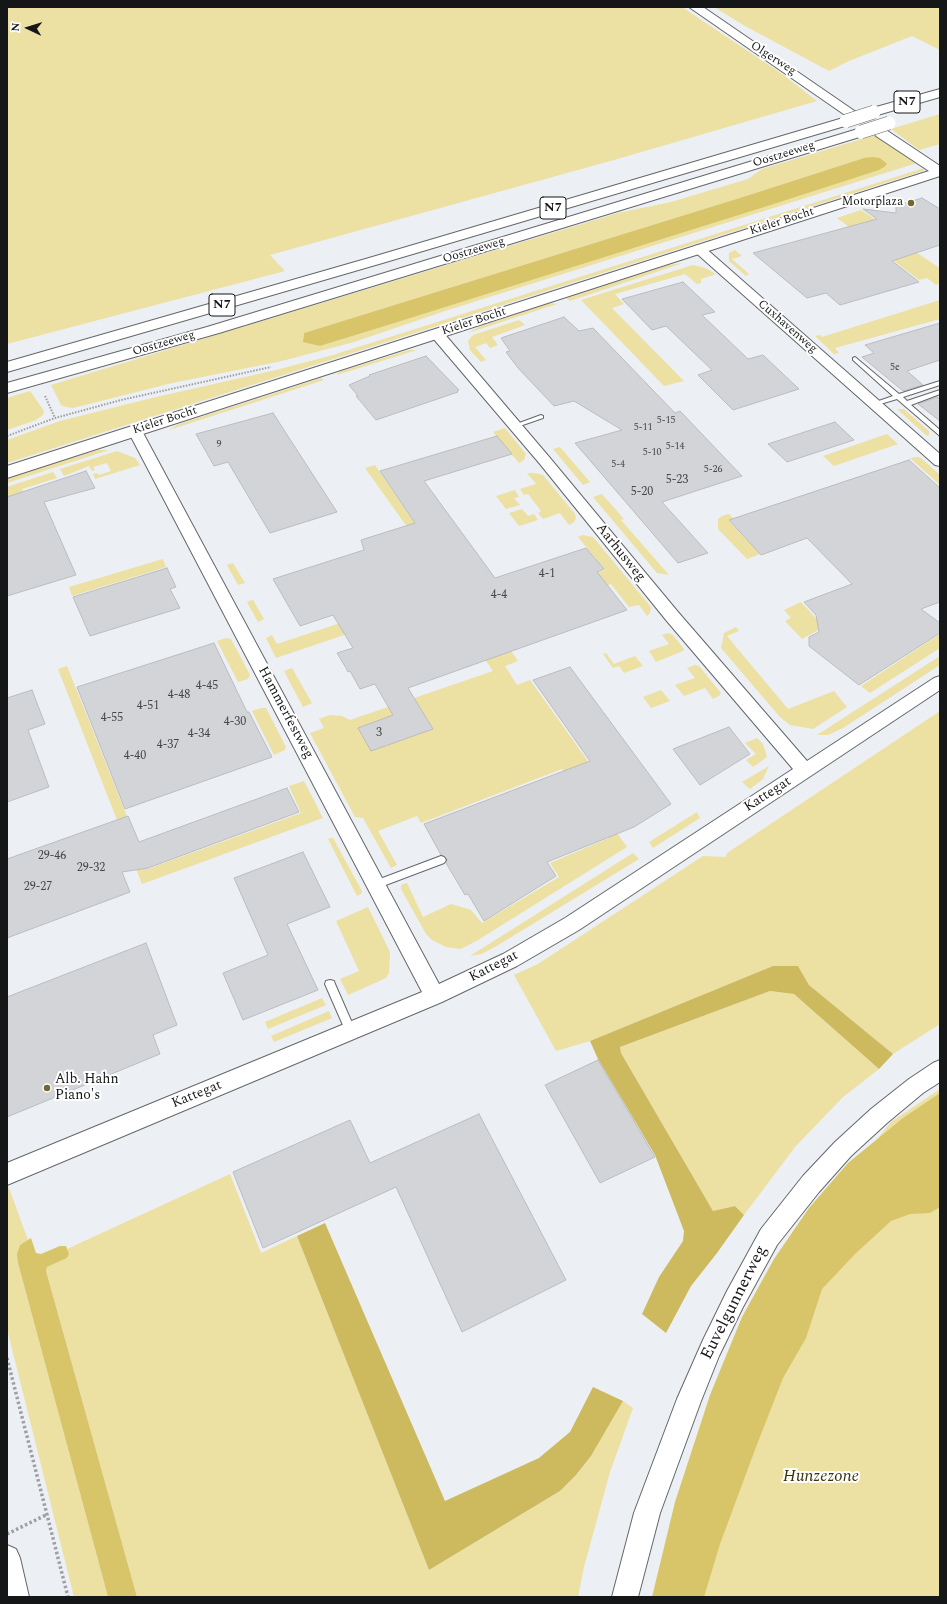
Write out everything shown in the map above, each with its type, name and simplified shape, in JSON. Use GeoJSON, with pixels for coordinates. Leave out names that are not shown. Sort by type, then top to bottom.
{"type":"FeatureCollection","features":[{"type":"Feature","properties":{"kind":"main road","name":"Olgerweg"},"geometry":{"type":"LineString","coordinates":[[694,7],[848,116]]}},
{"type":"Feature","properties":{"kind":"main road","name":"Oostzeeweg"},"geometry":{"type":"LineString","coordinates":[[7,367],[396,254],[848,116],[874,112],[940,93]]}},
{"type":"Feature","properties":{"kind":"main road","name":"Oostzeeweg"},"geometry":{"type":"LineString","coordinates":[[7,388],[220,327],[861,132],[885,128],[904,119]]}},
{"type":"Feature","properties":{"kind":"main road"},"geometry":{"type":"LineString","coordinates":[[885,128],[940,172]]}},
{"type":"Feature","properties":{"kind":"main road","name":"Kieler Bocht"},"geometry":{"type":"LineString","coordinates":[[7,472],[940,172]]}},
{"type":"Feature","properties":{"kind":"main road","name":"N7"},"geometry":{"type":"LineString","coordinates":[[7,361],[70,349]]}},
{"type":"Feature","properties":{"kind":"street","name":"Cuxhavenweg"},"geometry":{"type":"LineString","coordinates":[[699,249],[940,462]]}},
{"type":"Feature","properties":{"kind":"street","name":"Aarhusweg"},"geometry":{"type":"LineString","coordinates":[[437,334],[672,616],[805,771]]}},
{"type":"Feature","properties":{"kind":"street","name":"Hammerfestweg"},"geometry":{"type":"LineString","coordinates":[[135,430],[435,996]]}},
{"type":"Feature","properties":{"kind":"street","name":"Kattegat"},"geometry":{"type":"LineString","coordinates":[[7,1174],[351,1032],[435,996],[510,960],[572,924],[940,682]]}},
{"type":"Feature","properties":{"kind":"street","name":"Euvelgunnerweg"},"geometry":{"type":"LineString","coordinates":[[625,1597],[647,1513],[689,1399],[711,1348],[735,1299],[769,1237],[811,1184],[843,1149],[879,1116],[916,1086],[940,1070]]}},
{"type":"Feature","properties":{"kind":"street"},"geometry":{"type":"LineString","coordinates":[[7,1558],[16,1597]]}},
{"type":"Feature","properties":{"kind":"lane"},"geometry":{"type":"LineString","coordinates":[[855,359],[940,434]]}},
{"type":"Feature","properties":{"kind":"lane"},"geometry":{"type":"LineString","coordinates":[[875,404],[940,383]]}},
{"type":"Feature","properties":{"kind":"lane"},"geometry":{"type":"LineString","coordinates":[[906,404],[940,392]]}},
{"type":"Feature","properties":{"kind":"lane"},"geometry":{"type":"LineString","coordinates":[[514,426],[541,418]]}},
{"type":"Feature","properties":{"kind":"lane"},"geometry":{"type":"LineString","coordinates":[[375,885],[441,860]]}},
{"type":"Feature","properties":{"kind":"lane"},"geometry":{"type":"LineString","coordinates":[[330,984],[351,1032]]}},
{"type":"Feature","properties":{"kind":"path","name":"Kieler Bocht"},"geometry":{"type":"LineString","coordinates":[[7,436],[56,418],[164,390],[242,373]]}},
{"type":"Feature","properties":{"kind":"path"},"geometry":{"type":"LineString","coordinates":[[45,396],[56,418]]}},
{"type":"Feature","properties":{"kind":"path"},"geometry":{"type":"LineString","coordinates":[[7,1358],[68,1597]]}},
{"type":"Feature","properties":{"kind":"path"},"geometry":{"type":"LineString","coordinates":[[7,1534],[48,1514]]}},
{"type":"Feature","properties":{"kind":"green space"},"geometry":{"type":"Polygon","coordinates":[[[7,7],[682,7],[782,74],[817,101],[614,160],[270,255],[285,271],[7,344],[7,7]]]}},
{"type":"Feature","properties":{"kind":"green space"},"geometry":{"type":"Polygon","coordinates":[[[714,7],[940,7],[940,50],[912,36],[849,61],[829,71],[745,26],[714,7]]]}},
{"type":"Feature","properties":{"kind":"green space"},"geometry":{"type":"Polygon","coordinates":[[[940,114],[940,144],[919,150],[891,129],[940,114]]]}},
{"type":"Feature","properties":{"kind":"green space"},"geometry":{"type":"Polygon","coordinates":[[[875,135],[917,163],[448,310],[354,342],[282,361],[172,383],[73,408],[61,405],[51,385],[618,213],[671,202],[748,179],[762,169],[875,135]],[[864,158],[304,333],[303,338],[320,346],[755,210],[864,158]]]}},
{"type":"Feature","properties":{"kind":"green space"},"geometry":{"type":"Polygon","coordinates":[[[924,168],[923,171],[7,463],[7,440],[60,421],[333,355],[924,168]]]}},
{"type":"Feature","properties":{"kind":"green space"},"geometry":{"type":"Polygon","coordinates":[[[861,210],[898,234],[892,236],[938,267],[940,266],[940,283],[936,285],[927,278],[919,280],[837,218],[861,210]]]}},
{"type":"Feature","properties":{"kind":"green space"},"geometry":{"type":"Polygon","coordinates":[[[735,250],[742,256],[732,259],[749,274],[746,276],[729,261],[729,253],[735,250]]]}},
{"type":"Feature","properties":{"kind":"green space"},"geometry":{"type":"Polygon","coordinates":[[[683,263],[570,301],[566,298],[668,265],[683,263]]]}},
{"type":"Feature","properties":{"kind":"green space"},"geometry":{"type":"Polygon","coordinates":[[[693,265],[705,268],[716,274],[701,279],[701,283],[697,284],[685,274],[615,294],[624,304],[612,308],[684,381],[664,386],[581,300],[693,265]]]}},
{"type":"Feature","properties":{"kind":"green space"},"geometry":{"type":"Polygon","coordinates":[[[940,300],[940,319],[835,348],[839,353],[834,354],[815,336],[820,335],[822,337],[940,300]]]}},
{"type":"Feature","properties":{"kind":"green space"},"geometry":{"type":"Polygon","coordinates":[[[550,303],[557,304],[468,333],[478,327],[550,303]]]}},
{"type":"Feature","properties":{"kind":"green space"},"geometry":{"type":"Polygon","coordinates":[[[519,320],[525,325],[492,337],[498,345],[490,348],[486,343],[475,347],[486,360],[481,362],[470,350],[468,341],[473,335],[519,320]]]}},
{"type":"Feature","properties":{"kind":"green space"},"geometry":{"type":"Polygon","coordinates":[[[409,350],[417,350],[337,375],[339,372],[409,350]]]}},
{"type":"Feature","properties":{"kind":"green space"},"geometry":{"type":"Polygon","coordinates":[[[321,378],[324,380],[169,430],[179,424],[321,378]]]}},
{"type":"Feature","properties":{"kind":"green space"},"geometry":{"type":"Polygon","coordinates":[[[30,391],[44,411],[43,415],[36,420],[7,430],[7,398],[30,391]]]}},
{"type":"Feature","properties":{"kind":"green space"},"geometry":{"type":"Polygon","coordinates":[[[897,409],[904,409],[929,431],[929,435],[927,436],[897,409]]]}},
{"type":"Feature","properties":{"kind":"green space"},"geometry":{"type":"Polygon","coordinates":[[[505,428],[526,454],[524,460],[519,463],[493,432],[505,428]]]}},
{"type":"Feature","properties":{"kind":"green space"},"geometry":{"type":"Polygon","coordinates":[[[887,434],[898,444],[834,466],[823,456],[887,434]]]}},
{"type":"Feature","properties":{"kind":"green space"},"geometry":{"type":"Polygon","coordinates":[[[560,447],[590,482],[583,485],[553,449],[560,447]]]}},
{"type":"Feature","properties":{"kind":"green space"},"geometry":{"type":"Polygon","coordinates":[[[98,450],[109,450],[7,483],[7,478],[98,450]]]}},
{"type":"Feature","properties":{"kind":"green space"},"geometry":{"type":"Polygon","coordinates":[[[117,451],[135,458],[140,465],[95,479],[93,474],[97,473],[99,475],[111,471],[107,463],[93,467],[95,470],[92,471],[89,466],[64,476],[60,469],[117,451]]]}},
{"type":"Feature","properties":{"kind":"green space"},"geometry":{"type":"Polygon","coordinates":[[[910,458],[921,458],[940,475],[940,485],[910,458]]]}},
{"type":"Feature","properties":{"kind":"green space"},"geometry":{"type":"Polygon","coordinates":[[[375,465],[455,582],[448,584],[365,468],[375,465]]]}},
{"type":"Feature","properties":{"kind":"green space"},"geometry":{"type":"Polygon","coordinates":[[[53,472],[57,478],[22,489],[25,497],[7,502],[7,487],[53,472]]]}},
{"type":"Feature","properties":{"kind":"green space"},"geometry":{"type":"Polygon","coordinates":[[[527,473],[543,475],[575,514],[576,518],[574,522],[569,525],[560,513],[543,519],[538,513],[541,511],[528,494],[524,495],[520,489],[536,484],[527,473]]]}},
{"type":"Feature","properties":{"kind":"green space"},"geometry":{"type":"Polygon","coordinates":[[[515,490],[519,497],[514,498],[520,505],[506,509],[496,496],[515,490]]]}},
{"type":"Feature","properties":{"kind":"green space"},"geometry":{"type":"Polygon","coordinates":[[[602,494],[624,519],[621,520],[669,575],[657,573],[593,497],[602,494]]]}},
{"type":"Feature","properties":{"kind":"green space"},"geometry":{"type":"Polygon","coordinates":[[[522,509],[528,516],[534,514],[538,520],[519,526],[509,513],[522,509]]]}},
{"type":"Feature","properties":{"kind":"green space"},"geometry":{"type":"Polygon","coordinates":[[[729,514],[734,519],[729,521],[760,554],[747,559],[718,529],[718,519],[729,514]]]}},
{"type":"Feature","properties":{"kind":"green space"},"geometry":{"type":"Polygon","coordinates":[[[582,535],[593,537],[651,607],[650,613],[647,616],[639,605],[629,607],[611,584],[555,602],[547,590],[605,570],[578,537],[582,535]]]}},
{"type":"Feature","properties":{"kind":"green space"},"geometry":{"type":"Polygon","coordinates":[[[163,559],[166,567],[72,596],[69,587],[163,559]]]}},
{"type":"Feature","properties":{"kind":"green space"},"geometry":{"type":"Polygon","coordinates":[[[233,563],[245,583],[238,585],[227,565],[233,563]]]}},
{"type":"Feature","properties":{"kind":"green space"},"geometry":{"type":"Polygon","coordinates":[[[455,585],[493,625],[518,661],[505,666],[517,685],[530,680],[620,806],[603,813],[627,847],[478,940],[461,949],[446,947],[432,940],[426,934],[401,889],[401,885],[407,883],[423,917],[451,904],[471,910],[482,923],[559,877],[550,863],[609,838],[562,769],[421,823],[417,816],[378,831],[397,865],[391,868],[363,818],[355,817],[310,733],[324,728],[319,719],[330,715],[342,716],[350,720],[493,671],[445,601],[276,658],[266,638],[272,635],[277,644],[455,585]]]}},
{"type":"Feature","properties":{"kind":"green space"},"geometry":{"type":"Polygon","coordinates":[[[253,600],[264,619],[258,622],[247,602],[253,600]]]}},
{"type":"Feature","properties":{"kind":"green space"},"geometry":{"type":"Polygon","coordinates":[[[801,602],[824,627],[802,639],[785,621],[791,618],[784,610],[801,602]]]}},
{"type":"Feature","properties":{"kind":"green space"},"geometry":{"type":"Polygon","coordinates":[[[736,627],[739,631],[727,636],[788,709],[834,691],[847,707],[813,729],[790,725],[780,717],[721,648],[724,633],[736,627]]]}},
{"type":"Feature","properties":{"kind":"green space"},"geometry":{"type":"Polygon","coordinates":[[[668,633],[673,635],[684,649],[683,651],[656,662],[649,651],[669,644],[662,635],[668,633]]]}},
{"type":"Feature","properties":{"kind":"green space"},"geometry":{"type":"Polygon","coordinates":[[[940,634],[940,648],[870,693],[861,686],[940,634]]]}},
{"type":"Feature","properties":{"kind":"green space"},"geometry":{"type":"Polygon","coordinates":[[[226,638],[231,639],[250,675],[248,679],[238,682],[217,641],[226,638]]]}},
{"type":"Feature","properties":{"kind":"green space"},"geometry":{"type":"Polygon","coordinates":[[[606,653],[614,664],[635,656],[643,666],[624,673],[619,666],[613,668],[603,654],[606,653]]]}},
{"type":"Feature","properties":{"kind":"green space"},"geometry":{"type":"Polygon","coordinates":[[[940,656],[940,665],[843,728],[828,735],[817,735],[940,656]]]}},
{"type":"Feature","properties":{"kind":"green space"},"geometry":{"type":"Polygon","coordinates":[[[695,665],[699,666],[721,693],[719,696],[713,699],[705,688],[684,696],[675,685],[695,678],[687,668],[695,665]]]}},
{"type":"Feature","properties":{"kind":"green space"},"geometry":{"type":"Polygon","coordinates":[[[67,666],[148,869],[301,813],[289,786],[304,781],[323,818],[142,884],[58,669],[67,666]]]}},
{"type":"Feature","properties":{"kind":"green space"},"geometry":{"type":"Polygon","coordinates":[[[292,668],[312,703],[303,707],[284,671],[292,668]]]}},
{"type":"Feature","properties":{"kind":"green space"},"geometry":{"type":"Polygon","coordinates":[[[661,690],[670,701],[651,708],[643,697],[661,690]]]}},
{"type":"Feature","properties":{"kind":"green space"},"geometry":{"type":"Polygon","coordinates":[[[266,708],[286,747],[285,750],[274,755],[252,711],[266,708]]]}},
{"type":"Feature","properties":{"kind":"green space"},"geometry":{"type":"Polygon","coordinates":[[[940,711],[940,1024],[893,1054],[809,985],[798,966],[773,966],[590,1041],[556,1051],[514,975],[538,964],[703,856],[726,857],[727,853],[940,711]]]}},
{"type":"Feature","properties":{"kind":"green space"},"geometry":{"type":"Polygon","coordinates":[[[757,738],[763,744],[767,757],[753,767],[746,760],[756,754],[745,743],[757,738]]]}},
{"type":"Feature","properties":{"kind":"green space"},"geometry":{"type":"Polygon","coordinates":[[[769,766],[763,779],[750,789],[742,782],[769,766]]]}},
{"type":"Feature","properties":{"kind":"green space"},"geometry":{"type":"Polygon","coordinates":[[[697,812],[700,818],[653,848],[649,842],[697,812]]]}},
{"type":"Feature","properties":{"kind":"green space"},"geometry":{"type":"Polygon","coordinates":[[[333,838],[362,891],[361,894],[357,896],[328,839],[333,838]]]}},
{"type":"Feature","properties":{"kind":"green space"},"geometry":{"type":"Polygon","coordinates":[[[633,853],[639,859],[495,947],[481,954],[470,956],[633,853]]]}},
{"type":"Feature","properties":{"kind":"green space"},"geometry":{"type":"Polygon","coordinates":[[[368,907],[390,952],[389,973],[386,978],[348,995],[340,979],[359,971],[336,921],[368,907]]]}},
{"type":"Feature","properties":{"kind":"green space"},"geometry":{"type":"Polygon","coordinates":[[[770,991],[794,994],[879,1069],[843,1097],[795,1147],[744,1215],[735,1206],[713,1211],[621,1053],[620,1047],[770,991]]]}},
{"type":"Feature","properties":{"kind":"green space"},"geometry":{"type":"Polygon","coordinates":[[[322,998],[326,1005],[268,1029],[265,1022],[322,998]]]}},
{"type":"Feature","properties":{"kind":"green space"},"geometry":{"type":"Polygon","coordinates":[[[329,1011],[332,1018],[274,1042],[271,1036],[329,1011]]]}},
{"type":"Feature","properties":{"kind":"green space","name":"Hunzezone"},"geometry":{"type":"Polygon","coordinates":[[[940,1089],[940,1597],[666,1597],[774,1268],[891,1122],[940,1089]]]}},
{"type":"Feature","properties":{"kind":"green space"},"geometry":{"type":"Polygon","coordinates":[[[230,1174],[261,1253],[297,1236],[429,1570],[560,1491],[576,1475],[591,1456],[623,1401],[633,1408],[610,1472],[584,1567],[578,1597],[137,1597],[46,1271],[47,1267],[67,1258],[69,1254],[67,1249],[230,1174]]]}},
{"type":"Feature","properties":{"kind":"green space"},"geometry":{"type":"Polygon","coordinates":[[[9,1188],[28,1240],[20,1245],[18,1263],[108,1597],[74,1597],[7,1329],[7,1189],[9,1188]]]}},
{"type":"Feature","properties":{"kind":"shaded area"},"geometry":{"type":"Polygon","coordinates":[[[864,158],[880,158],[887,164],[879,170],[755,210],[320,346],[303,342],[304,333],[864,158]]]}},
{"type":"Feature","properties":{"kind":"shaded area"},"geometry":{"type":"Polygon","coordinates":[[[773,966],[798,966],[809,985],[893,1054],[879,1069],[794,994],[770,991],[620,1047],[621,1053],[713,1211],[735,1206],[744,1215],[691,1286],[666,1333],[642,1314],[659,1277],[683,1241],[684,1231],[655,1155],[598,1059],[590,1041],[773,966]]]}},
{"type":"Feature","properties":{"kind":"shaded area"},"geometry":{"type":"Polygon","coordinates":[[[940,1093],[940,1207],[930,1213],[910,1214],[891,1221],[855,1254],[822,1289],[806,1338],[783,1378],[756,1447],[720,1544],[704,1597],[652,1597],[675,1502],[710,1395],[742,1317],[774,1259],[809,1208],[848,1163],[903,1118],[940,1093]]]}},
{"type":"Feature","properties":{"kind":"shaded area"},"geometry":{"type":"Polygon","coordinates":[[[325,1223],[445,1501],[539,1458],[570,1432],[593,1387],[623,1401],[591,1456],[576,1475],[560,1491],[429,1570],[297,1236],[325,1223]]]}},
{"type":"Feature","properties":{"kind":"shaded area"},"geometry":{"type":"Polygon","coordinates":[[[31,1238],[36,1253],[41,1254],[60,1246],[66,1246],[69,1254],[67,1258],[47,1267],[46,1271],[137,1597],[108,1597],[18,1263],[17,1254],[20,1245],[31,1238]]]}},
{"type":"Feature","properties":{"kind":"building"},"geometry":{"type":"Polygon","coordinates":[[[922,198],[940,209],[940,245],[892,261],[919,282],[840,305],[826,293],[807,298],[753,253],[877,219],[863,209],[896,213],[896,206],[922,198]]]}},
{"type":"Feature","properties":{"kind":"building"},"geometry":{"type":"Polygon","coordinates":[[[683,282],[715,312],[702,315],[748,359],[763,355],[799,389],[733,410],[698,375],[712,370],[666,326],[652,330],[622,299],[683,282]]]}},
{"type":"Feature","properties":{"kind":"building"},"geometry":{"type":"Polygon","coordinates":[[[564,317],[579,331],[593,328],[675,413],[680,411],[742,476],[662,502],[708,553],[678,563],[575,443],[622,430],[574,401],[554,406],[518,368],[506,352],[510,351],[501,338],[564,317]]]}},
{"type":"Feature","properties":{"kind":"building"},"geometry":{"type":"Polygon","coordinates":[[[940,323],[940,360],[907,371],[923,385],[903,391],[862,357],[874,353],[865,345],[940,323]]]}},
{"type":"Feature","properties":{"kind":"building"},"geometry":{"type":"Polygon","coordinates":[[[426,356],[459,390],[457,391],[458,392],[376,420],[349,385],[370,376],[369,375],[426,356]]]}},
{"type":"Feature","properties":{"kind":"building"},"geometry":{"type":"Polygon","coordinates":[[[937,397],[940,399],[940,421],[918,404],[937,397]]]}},
{"type":"Feature","properties":{"kind":"building"},"geometry":{"type":"Polygon","coordinates":[[[273,413],[337,512],[270,533],[228,462],[214,466],[196,434],[273,413]]]}},
{"type":"Feature","properties":{"kind":"building"},"geometry":{"type":"Polygon","coordinates":[[[835,422],[854,440],[787,462],[768,444],[835,422]]]}},
{"type":"Feature","properties":{"kind":"building"},"geometry":{"type":"Polygon","coordinates":[[[497,436],[512,454],[424,481],[495,578],[586,548],[604,569],[597,572],[627,610],[408,688],[433,729],[371,751],[358,728],[393,715],[375,684],[360,689],[350,671],[348,672],[337,653],[353,648],[333,615],[300,626],[273,579],[364,550],[361,540],[415,523],[380,471],[497,436]]]}},
{"type":"Feature","properties":{"kind":"building"},"geometry":{"type":"Polygon","coordinates":[[[909,460],[940,488],[940,602],[921,609],[940,623],[940,633],[859,685],[809,646],[809,637],[819,632],[816,615],[804,602],[852,584],[807,538],[761,555],[729,520],[909,460]]]}},
{"type":"Feature","properties":{"kind":"building"},"geometry":{"type":"Polygon","coordinates":[[[86,471],[95,488],[44,502],[76,575],[7,596],[7,497],[86,471]]]}},
{"type":"Feature","properties":{"kind":"building"},"geometry":{"type":"Polygon","coordinates":[[[167,568],[176,587],[170,589],[180,608],[90,636],[73,597],[167,568]]]}},
{"type":"Feature","properties":{"kind":"building"},"geometry":{"type":"Polygon","coordinates":[[[214,643],[247,712],[249,712],[272,757],[125,809],[77,687],[214,643]]]}},
{"type":"Feature","properties":{"kind":"building"},"geometry":{"type":"Polygon","coordinates":[[[570,667],[671,804],[634,827],[547,862],[556,876],[484,921],[468,894],[465,895],[446,863],[447,859],[441,855],[424,824],[590,761],[533,680],[570,667]]]}},
{"type":"Feature","properties":{"kind":"building"},"geometry":{"type":"Polygon","coordinates":[[[32,690],[45,724],[28,730],[49,787],[7,802],[7,698],[32,690]]]}},
{"type":"Feature","properties":{"kind":"building"},"geometry":{"type":"Polygon","coordinates":[[[729,727],[750,754],[700,785],[673,749],[729,727]]]}},
{"type":"Feature","properties":{"kind":"building"},"geometry":{"type":"Polygon","coordinates":[[[287,788],[299,812],[148,868],[122,872],[130,892],[7,938],[7,859],[128,816],[139,842],[287,788]]]}},
{"type":"Feature","properties":{"kind":"building"},"geometry":{"type":"Polygon","coordinates":[[[303,852],[330,907],[287,924],[318,990],[243,1020],[223,973],[268,955],[234,878],[303,852]]]}},
{"type":"Feature","properties":{"kind":"building"},"geometry":{"type":"Polygon","coordinates":[[[146,943],[177,1025],[153,1035],[160,1054],[7,1117],[7,997],[146,943]]]}},
{"type":"Feature","properties":{"kind":"building"},"geometry":{"type":"Polygon","coordinates":[[[598,1060],[655,1157],[600,1183],[545,1085],[598,1060]]]}},
{"type":"Feature","properties":{"kind":"building"},"geometry":{"type":"Polygon","coordinates":[[[479,1114],[566,1280],[462,1332],[396,1187],[263,1248],[233,1172],[350,1120],[370,1163],[479,1114]]]}},
{"type":"Feature","properties":{"kind":"place","name":"Motorplaza"},"geometry":{"type":"Point","coordinates":[911,203]}},
{"type":"Feature","properties":{"kind":"place","name":"Alb. Hahn Piano's"},"geometry":{"type":"Point","coordinates":[47,1088]}}]}
